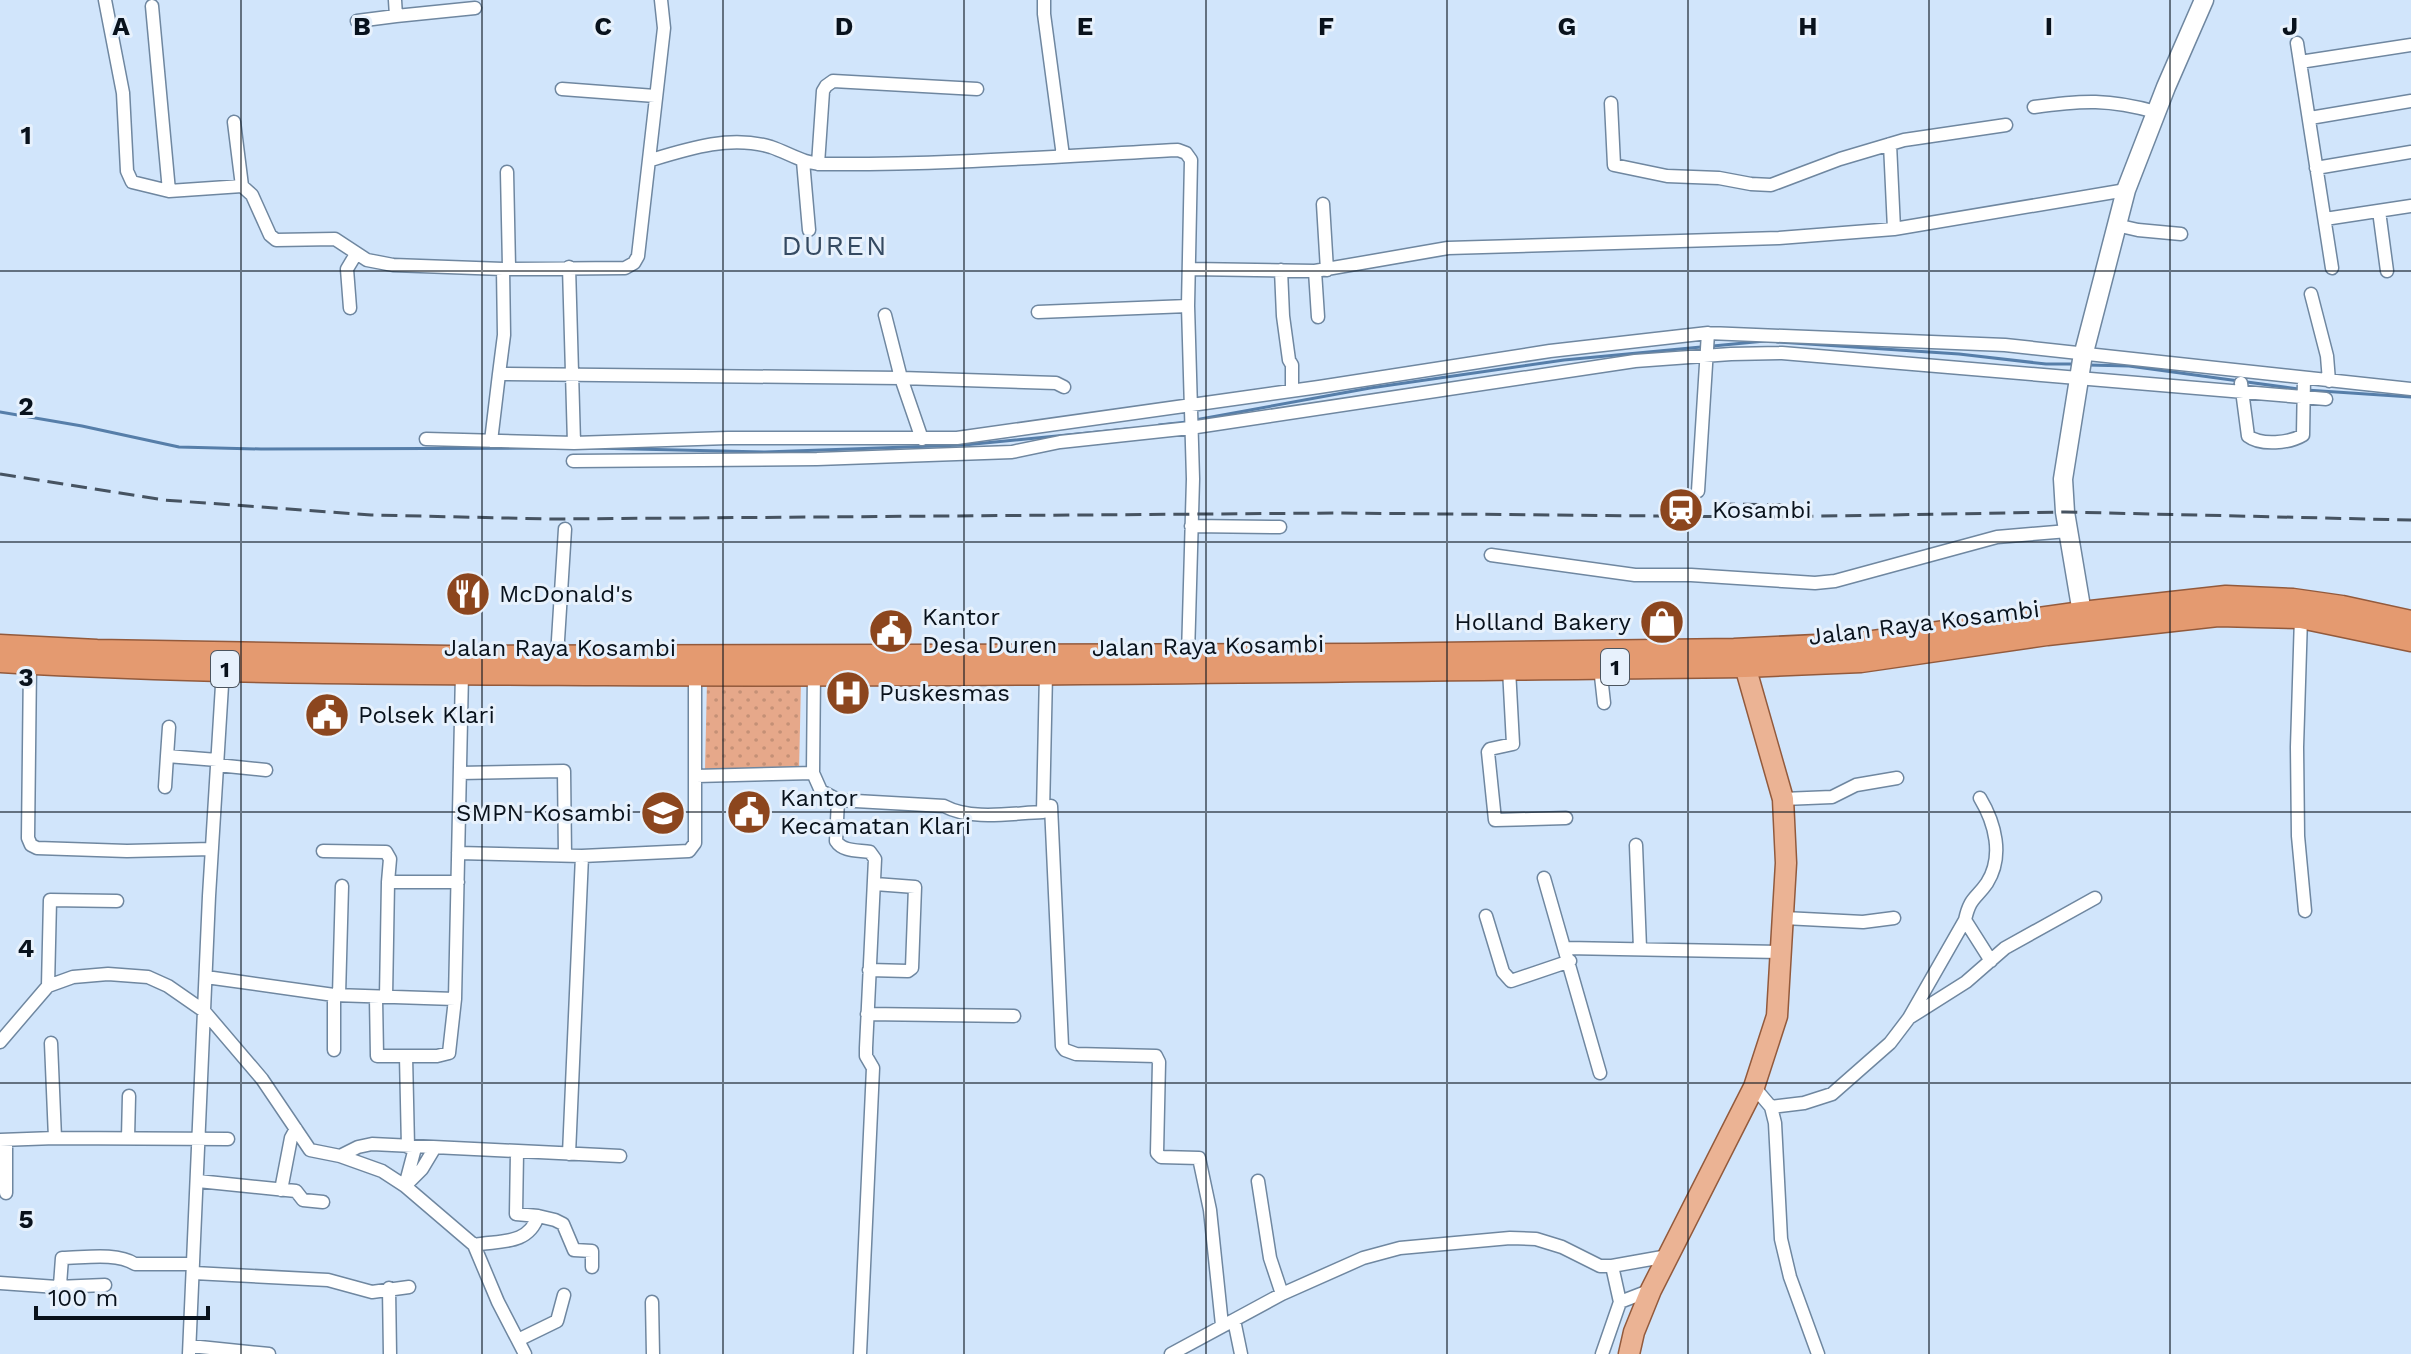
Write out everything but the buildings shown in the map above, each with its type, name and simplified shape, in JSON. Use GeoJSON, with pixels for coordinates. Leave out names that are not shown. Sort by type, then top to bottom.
{"type":"FeatureCollection","features":[{"type":"Feature","properties":{"kind":"highway","name":"Jalan Raya Kosambi"},"geometry":{"type":"LineString","coordinates":[[0,646],[454,668],[695,675],[814,666],[1188,655],[1734,650],[1859,644],[2082,613],[2226,597],[2293,600],[2411,622]]}},
{"type":"Feature","properties":{"kind":"highway","name":"Jalan Raya Kosambi"},"geometry":{"type":"LineString","coordinates":[[0,661],[223,669],[454,668],[557,656],[1046,673],[1745,666],[1861,661],[2047,634],[2218,615],[2301,617],[2411,640]]}},
{"type":"Feature","properties":{"kind":"main road"},"geometry":{"type":"LineString","coordinates":[[2082,613],[2064,505],[2064,466],[2081,367],[2126,190],[2204,0]]}},
{"type":"Feature","properties":{"kind":"main road"},"geometry":{"type":"LineString","coordinates":[[1629,1354],[1634,1332],[1651,1290],[1754,1087],[1777,1016],[1786,863],[1783,799],[1745,666]]}},
{"type":"Feature","properties":{"kind":"street"},"geometry":{"type":"LineString","coordinates":[[105,0],[123,93],[128,175],[134,185],[169,191],[242,186]]}},
{"type":"Feature","properties":{"kind":"street"},"geometry":{"type":"LineString","coordinates":[[395,0],[396,16]]}},
{"type":"Feature","properties":{"kind":"street"},"geometry":{"type":"LineString","coordinates":[[234,122],[242,186],[252,195],[273,238],[335,239],[367,260],[393,265],[625,268],[634,263],[638,256],[651,160],[664,28],[661,0]]}},
{"type":"Feature","properties":{"kind":"street"},"geometry":{"type":"LineString","coordinates":[[1044,0],[1063,156]]}},
{"type":"Feature","properties":{"kind":"street"},"geometry":{"type":"LineString","coordinates":[[152,6],[169,191]]}},
{"type":"Feature","properties":{"kind":"street"},"geometry":{"type":"LineString","coordinates":[[357,21],[475,8]]}},
{"type":"Feature","properties":{"kind":"street"},"geometry":{"type":"LineString","coordinates":[[2297,43],[2332,268]]}},
{"type":"Feature","properties":{"kind":"street"},"geometry":{"type":"LineString","coordinates":[[2300,62],[2411,45]]}},
{"type":"Feature","properties":{"kind":"street"},"geometry":{"type":"LineString","coordinates":[[818,164],[823,91],[833,81],[977,89]]}},
{"type":"Feature","properties":{"kind":"street"},"geometry":{"type":"LineString","coordinates":[[562,89],[655,96]]}},
{"type":"Feature","properties":{"kind":"street"},"geometry":{"type":"LineString","coordinates":[[2034,107],[2094,101],[2120,102],[2156,112]]}},
{"type":"Feature","properties":{"kind":"street"},"geometry":{"type":"LineString","coordinates":[[2310,118],[2411,101]]}},
{"type":"Feature","properties":{"kind":"street"},"geometry":{"type":"LineString","coordinates":[[1611,103],[1614,165],[1667,176],[1719,178],[1751,184],[1771,185],[1840,159],[1920,136],[2006,125]]}},
{"type":"Feature","properties":{"kind":"street"},"geometry":{"type":"LineString","coordinates":[[651,160],[694,147],[745,142],[772,147],[818,164],[1178,150],[1186,153],[1191,160],[1188,306],[1193,479],[1188,655]]}},
{"type":"Feature","properties":{"kind":"street"},"geometry":{"type":"LineString","coordinates":[[1890,144],[1894,229]]}},
{"type":"Feature","properties":{"kind":"street"},"geometry":{"type":"LineString","coordinates":[[2316,168],[2411,152]]}},
{"type":"Feature","properties":{"kind":"street"},"geometry":{"type":"LineString","coordinates":[[803,161],[809,230]]}},
{"type":"Feature","properties":{"kind":"street"},"geometry":{"type":"LineString","coordinates":[[491,441],[504,335],[507,172]]}},
{"type":"Feature","properties":{"kind":"street"},"geometry":{"type":"LineString","coordinates":[[1191,269],[1321,270],[1448,248],[1779,238],[1894,229],[2126,190]]}},
{"type":"Feature","properties":{"kind":"street"},"geometry":{"type":"LineString","coordinates":[[1318,317],[1323,204]]}},
{"type":"Feature","properties":{"kind":"street"},"geometry":{"type":"LineString","coordinates":[[2325,219],[2411,206]]}},
{"type":"Feature","properties":{"kind":"street"},"geometry":{"type":"LineString","coordinates":[[2379,211],[2387,271]]}},
{"type":"Feature","properties":{"kind":"street"},"geometry":{"type":"LineString","coordinates":[[2116,225],[2181,234]]}},
{"type":"Feature","properties":{"kind":"street"},"geometry":{"type":"LineString","coordinates":[[350,308],[347,269],[356,254]]}},
{"type":"Feature","properties":{"kind":"street"},"geometry":{"type":"LineString","coordinates":[[569,267],[574,443]]}},
{"type":"Feature","properties":{"kind":"street"},"geometry":{"type":"LineString","coordinates":[[1281,270],[1292,390]]}},
{"type":"Feature","properties":{"kind":"street"},"geometry":{"type":"LineString","coordinates":[[2311,294],[2327,356],[2329,381]]}},
{"type":"Feature","properties":{"kind":"street"},"geometry":{"type":"LineString","coordinates":[[1038,312],[1188,306]]}},
{"type":"Feature","properties":{"kind":"street"},"geometry":{"type":"LineString","coordinates":[[885,315],[901,378],[931,446]]}},
{"type":"Feature","properties":{"kind":"street"},"geometry":{"type":"LineString","coordinates":[[1698,491],[1707,344]]}},
{"type":"Feature","properties":{"kind":"street"},"geometry":{"type":"LineString","coordinates":[[955,447],[1635,361],[1707,344],[1782,353],[2004,357],[2303,388],[2329,381],[2411,389]]}},
{"type":"Feature","properties":{"kind":"street"},"geometry":{"type":"LineString","coordinates":[[426,439],[574,443],[629,450],[931,446],[1012,452],[1059,434],[1190,417],[1292,390],[1550,351],[1707,344],[2004,357],[2303,388],[2326,399]]}},
{"type":"Feature","properties":{"kind":"street"},"geometry":{"type":"LineString","coordinates":[[499,374],[901,378],[1056,383],[1064,387]]}},
{"type":"Feature","properties":{"kind":"street"},"geometry":{"type":"LineString","coordinates":[[2242,381],[2248,436],[2253,440],[2287,441],[2303,435],[2303,388]]}},
{"type":"Feature","properties":{"kind":"street"},"geometry":{"type":"LineString","coordinates":[[573,461],[629,450],[931,446]]}},
{"type":"Feature","properties":{"kind":"street"},"geometry":{"type":"LineString","coordinates":[[1191,526],[1280,527]]}},
{"type":"Feature","properties":{"kind":"street"},"geometry":{"type":"LineString","coordinates":[[557,656],[565,529]]}},
{"type":"Feature","properties":{"kind":"street"},"geometry":{"type":"LineString","coordinates":[[1491,555],[1635,575],[1815,583],[1835,581],[1997,537],[2068,531]]}},
{"type":"Feature","properties":{"kind":"street"},"geometry":{"type":"LineString","coordinates":[[2301,617],[2298,821],[2305,911]]}},
{"type":"Feature","properties":{"kind":"street"},"geometry":{"type":"LineString","coordinates":[[30,663],[28,838],[31,845],[37,848],[127,851],[212,849]]}},
{"type":"Feature","properties":{"kind":"street"},"geometry":{"type":"LineString","coordinates":[[814,666],[813,773],[821,791],[838,800],[944,806],[964,813],[1043,812],[1046,673]]}},
{"type":"Feature","properties":{"kind":"street"},"geometry":{"type":"LineString","coordinates":[[1600,667],[1604,703]]}},
{"type":"Feature","properties":{"kind":"street"},"geometry":{"type":"LineString","coordinates":[[323,851],[386,852],[390,859],[376,1055],[437,1056],[449,1053],[455,999],[460,773],[454,668]]}},
{"type":"Feature","properties":{"kind":"street"},"geometry":{"type":"LineString","coordinates":[[223,669],[189,1350],[269,1354]]}},
{"type":"Feature","properties":{"kind":"street"},"geometry":{"type":"LineString","coordinates":[[1509,669],[1513,744],[1488,752],[1495,820],[1566,818]]}},
{"type":"Feature","properties":{"kind":"street"},"geometry":{"type":"LineString","coordinates":[[458,853],[582,856],[689,851],[695,843],[695,675]]}},
{"type":"Feature","properties":{"kind":"street"},"geometry":{"type":"LineString","coordinates":[[165,787],[169,727]]}},
{"type":"Feature","properties":{"kind":"street"},"geometry":{"type":"LineString","coordinates":[[167,756],[266,770]]}},
{"type":"Feature","properties":{"kind":"street"},"geometry":{"type":"LineString","coordinates":[[460,773],[564,771],[565,856]]}},
{"type":"Feature","properties":{"kind":"street"},"geometry":{"type":"LineString","coordinates":[[696,776],[813,773]]}},
{"type":"Feature","properties":{"kind":"street"},"geometry":{"type":"LineString","coordinates":[[1783,799],[1832,797],[1856,785],[1897,778]]}},
{"type":"Feature","properties":{"kind":"street"},"geometry":{"type":"LineString","coordinates":[[1771,1107],[1804,1103],[1832,1094],[1890,1043],[1909,1018],[1965,920],[1971,900],[1989,880],[1995,865],[1993,823],[1980,798]]}},
{"type":"Feature","properties":{"kind":"street"},"geometry":{"type":"LineString","coordinates":[[838,800],[836,841],[842,849],[871,853],[875,859],[866,1056],[873,1068],[860,1354]]}},
{"type":"Feature","properties":{"kind":"street"},"geometry":{"type":"LineString","coordinates":[[1051,806],[1062,1046],[1076,1054],[1156,1056],[1159,1062],[1157,1153],[1161,1157],[1199,1158],[1228,1323],[1241,1354]]}},
{"type":"Feature","properties":{"kind":"street"},"geometry":{"type":"LineString","coordinates":[[1636,845],[1640,948]]}},
{"type":"Feature","properties":{"kind":"street"},"geometry":{"type":"LineString","coordinates":[[569,1154],[582,856]]}},
{"type":"Feature","properties":{"kind":"street"},"geometry":{"type":"LineString","coordinates":[[1544,878],[1600,1073]]}},
{"type":"Feature","properties":{"kind":"street"},"geometry":{"type":"LineString","coordinates":[[388,882],[458,882]]}},
{"type":"Feature","properties":{"kind":"street"},"geometry":{"type":"LineString","coordinates":[[869,970],[908,971],[912,968],[915,887],[875,884]]}},
{"type":"Feature","properties":{"kind":"street"},"geometry":{"type":"LineString","coordinates":[[334,1050],[342,886]]}},
{"type":"Feature","properties":{"kind":"street"},"geometry":{"type":"LineString","coordinates":[[1909,1018],[1937,1002],[2005,948],[2095,898]]}},
{"type":"Feature","properties":{"kind":"street"},"geometry":{"type":"LineString","coordinates":[[48,986],[50,900],[117,901]]}},
{"type":"Feature","properties":{"kind":"street"},"geometry":{"type":"LineString","coordinates":[[1486,916],[1503,972],[1511,981],[1568,954],[1640,948],[1782,952]]}},
{"type":"Feature","properties":{"kind":"street"},"geometry":{"type":"LineString","coordinates":[[1784,918],[1863,922],[1894,918]]}},
{"type":"Feature","properties":{"kind":"street"},"geometry":{"type":"LineString","coordinates":[[1965,920],[1991,961]]}},
{"type":"Feature","properties":{"kind":"street"},"geometry":{"type":"LineString","coordinates":[[0,1042],[48,986],[73,977],[138,975],[168,986],[204,1011],[262,1079],[310,1150],[340,1156],[382,1171],[405,1186],[474,1245],[498,1302],[525,1354]]}},
{"type":"Feature","properties":{"kind":"street"},"geometry":{"type":"LineString","coordinates":[[206,977],[337,995],[455,999]]}},
{"type":"Feature","properties":{"kind":"street"},"geometry":{"type":"LineString","coordinates":[[867,1014],[1014,1016]]}},
{"type":"Feature","properties":{"kind":"street"},"geometry":{"type":"LineString","coordinates":[[51,1043],[55,1138]]}},
{"type":"Feature","properties":{"kind":"street"},"geometry":{"type":"LineString","coordinates":[[405,1186],[412,1147],[406,1056]]}},
{"type":"Feature","properties":{"kind":"street"},"geometry":{"type":"LineString","coordinates":[[1754,1087],[1771,1107],[1778,1146],[1781,1239],[1790,1277],[1818,1354]]}},
{"type":"Feature","properties":{"kind":"street"},"geometry":{"type":"LineString","coordinates":[[128,1138],[129,1096]]}},
{"type":"Feature","properties":{"kind":"street"},"geometry":{"type":"LineString","coordinates":[[281,1190],[291,1138],[296,1129]]}},
{"type":"Feature","properties":{"kind":"street"},"geometry":{"type":"LineString","coordinates":[[6,1193],[3,1140],[228,1139]]}},
{"type":"Feature","properties":{"kind":"street"},"geometry":{"type":"LineString","coordinates":[[340,1156],[365,1145],[620,1156]]}},
{"type":"Feature","properties":{"kind":"street"},"geometry":{"type":"LineString","coordinates":[[405,1186],[422,1169],[434,1149]]}},
{"type":"Feature","properties":{"kind":"street"},"geometry":{"type":"LineString","coordinates":[[517,1152],[516,1214],[538,1216],[563,1224],[574,1250],[592,1251],[592,1267]]}},
{"type":"Feature","properties":{"kind":"street"},"geometry":{"type":"LineString","coordinates":[[198,1181],[296,1191],[303,1200],[323,1202]]}},
{"type":"Feature","properties":{"kind":"street"},"geometry":{"type":"LineString","coordinates":[[1258,1181],[1270,1258],[1282,1294]]}},
{"type":"Feature","properties":{"kind":"street"},"geometry":{"type":"LineString","coordinates":[[474,1245],[507,1242],[525,1236],[538,1216]]}},
{"type":"Feature","properties":{"kind":"street"},"geometry":{"type":"LineString","coordinates":[[1171,1354],[1282,1294],[1363,1258],[1400,1248],[1510,1238],[1536,1239],[1562,1247],[1600,1266],[1668,1256]]}},
{"type":"Feature","properties":{"kind":"street"},"geometry":{"type":"LineString","coordinates":[[60,1285],[62,1258],[108,1258],[135,1264],[328,1280],[372,1292],[409,1287]]}},
{"type":"Feature","properties":{"kind":"street"},"geometry":{"type":"LineString","coordinates":[[1602,1354],[1620,1302],[1612,1266]]}},
{"type":"Feature","properties":{"kind":"street"},"geometry":{"type":"LineString","coordinates":[[0,1283],[105,1285]]}},
{"type":"Feature","properties":{"kind":"street"},"geometry":{"type":"LineString","coordinates":[[389,1288],[390,1354]]}},
{"type":"Feature","properties":{"kind":"street"},"geometry":{"type":"LineString","coordinates":[[1620,1302],[1651,1290]]}},
{"type":"Feature","properties":{"kind":"street"},"geometry":{"type":"LineString","coordinates":[[518,1340],[557,1321],[564,1295]]}},
{"type":"Feature","properties":{"kind":"street"},"geometry":{"type":"LineString","coordinates":[[652,1302],[653,1354]]}},
{"type":"Feature","properties":{"kind":"shaded area"},"geometry":{"type":"Polygon","coordinates":[[[707,680],[801,682],[799,772],[705,771],[707,680]]]}},
{"type":"Feature","properties":{"kind":"waterway"},"geometry":{"type":"LineString","coordinates":[[1713,346],[1765,341]]}},
{"type":"Feature","properties":{"kind":"waterway"},"geometry":{"type":"LineString","coordinates":[[1777,342],[2076,364]]}},
{"type":"Feature","properties":{"kind":"waterway"},"geometry":{"type":"LineString","coordinates":[[1195,420],[1370,388],[1564,360],[1701,347]]}},
{"type":"Feature","properties":{"kind":"waterway"},"geometry":{"type":"LineString","coordinates":[[2088,365],[2129,366],[2239,381]]}},
{"type":"Feature","properties":{"kind":"waterway"},"geometry":{"type":"LineString","coordinates":[[2247,382],[2298,389]]}},
{"type":"Feature","properties":{"kind":"waterway"},"geometry":{"type":"LineString","coordinates":[[2306,390],[2411,397]]}},
{"type":"Feature","properties":{"kind":"waterway"},"geometry":{"type":"LineString","coordinates":[[0,412],[179,447],[553,448]]}},
{"type":"Feature","properties":{"kind":"waterway"},"geometry":{"type":"LineString","coordinates":[[1159,425],[1187,422]]}},
{"type":"Feature","properties":{"kind":"waterway"},"geometry":{"type":"LineString","coordinates":[[592,448],[765,452],[964,445],[1128,429]]}},
{"type":"Feature","properties":{"kind":"railway"},"geometry":{"type":"LineString","coordinates":[[0,474],[164,500],[371,515],[552,519],[1341,513],[1767,517],[2065,512],[2411,520]]}},
{"type":"Feature","properties":{"kind":"railway"},"geometry":{"type":"LineString","coordinates":[[1719,504],[1799,505]]}},
{"type":"Feature","properties":{"kind":"place","name":"Kosambi"},"geometry":{"type":"Point","coordinates":[1681,510]}},
{"type":"Feature","properties":{"kind":"place","name":"McDonald's"},"geometry":{"type":"Point","coordinates":[468,594]}},
{"type":"Feature","properties":{"kind":"place","name":"Holland Bakery"},"geometry":{"type":"Point","coordinates":[1662,622]}},
{"type":"Feature","properties":{"kind":"place","name":"Kantor Desa Duren"},"geometry":{"type":"Point","coordinates":[891,631]}},
{"type":"Feature","properties":{"kind":"place","name":"Puskesmas"},"geometry":{"type":"Point","coordinates":[848,693]}},
{"type":"Feature","properties":{"kind":"place","name":"Polsek Klari"},"geometry":{"type":"Point","coordinates":[327,715]}},
{"type":"Feature","properties":{"kind":"place","name":"Kantor Kecamatan Klari"},"geometry":{"type":"Point","coordinates":[749,812]}},
{"type":"Feature","properties":{"kind":"place","name":"SMPN Kosambi"},"geometry":{"type":"Point","coordinates":[663,813]}},
{"type":"Feature","properties":{"kind":"district","name":"DUREN"},"geometry":{"type":"Point","coordinates":[835,245]}}]}
